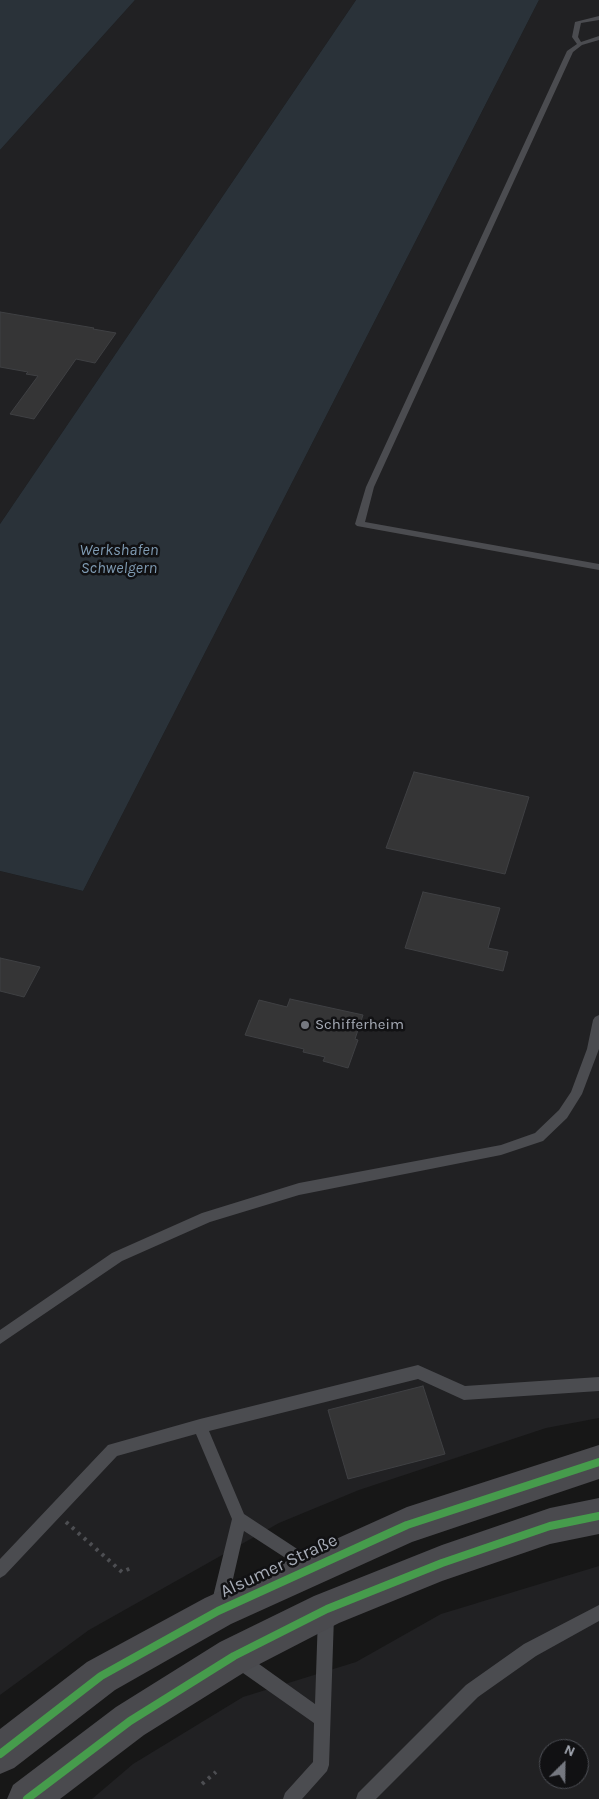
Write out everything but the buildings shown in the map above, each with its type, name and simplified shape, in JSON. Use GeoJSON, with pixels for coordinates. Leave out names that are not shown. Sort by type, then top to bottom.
{"type":"FeatureCollection","features":[{"type":"Feature","properties":{"kind":"street","name":"Alsumer Straße"},"geometry":{"type":"LineString","coordinates":[[0,1754],[102,1676],[218,1611],[407,1525],[599,1462]]}},
{"type":"Feature","properties":{"kind":"street"},"geometry":{"type":"LineString","coordinates":[[27,1799],[130,1720],[234,1656],[326,1610],[478,1551],[550,1526],[599,1516]]}},
{"type":"Feature","properties":{"kind":"lane"},"geometry":{"type":"LineString","coordinates":[[580,44],[575,37],[578,22],[599,18]]}},
{"type":"Feature","properties":{"kind":"lane"},"geometry":{"type":"LineString","coordinates":[[599,38],[580,44],[570,51],[370,487],[360,524],[599,567]]}},
{"type":"Feature","properties":{"kind":"lane"},"geometry":{"type":"LineString","coordinates":[[0,1338],[117,1257],[207,1217],[299,1188],[501,1150],[539,1137],[563,1114],[576,1094],[593,1049],[599,1020]]}},
{"type":"Feature","properties":{"kind":"lane"},"geometry":{"type":"LineString","coordinates":[[0,1570],[113,1450],[200,1426],[418,1372],[464,1393],[599,1384]]}},
{"type":"Feature","properties":{"kind":"lane"},"geometry":{"type":"LineString","coordinates":[[200,1426],[239,1519],[313,1567]]}},
{"type":"Feature","properties":{"kind":"lane"},"geometry":{"type":"LineString","coordinates":[[218,1611],[239,1519]]}},
{"type":"Feature","properties":{"kind":"lane"},"geometry":{"type":"LineString","coordinates":[[291,1799],[321,1765],[326,1610]]}},
{"type":"Feature","properties":{"kind":"lane"},"geometry":{"type":"LineString","coordinates":[[364,1799],[472,1691],[530,1650],[599,1614]]}},
{"type":"Feature","properties":{"kind":"lane"},"geometry":{"type":"LineString","coordinates":[[234,1656],[323,1719]]}},
{"type":"Feature","properties":{"kind":"path"},"geometry":{"type":"LineString","coordinates":[[55,1512],[122,1572],[131,1568]]}},
{"type":"Feature","properties":{"kind":"path"},"geometry":{"type":"LineString","coordinates":[[202,1784],[216,1772]]}},
{"type":"Feature","properties":{"kind":"shaded area"},"geometry":{"type":"Polygon","coordinates":[[[135,0],[356,0],[0,524],[0,150],[135,0]]]}},
{"type":"Feature","properties":{"kind":"shaded area"},"geometry":{"type":"Polygon","coordinates":[[[539,0],[599,0],[599,1418],[546,1428],[359,1490],[279,1523],[89,1630],[0,1695],[0,871],[83,891],[539,0]]]}},
{"type":"Feature","properties":{"kind":"shaded area"},"geometry":{"type":"Polygon","coordinates":[[[599,1566],[599,1799],[92,1799],[133,1764],[243,1697],[356,1662],[441,1614],[599,1566]]]}},
{"type":"Feature","properties":{"kind":"water"},"geometry":{"type":"Polygon","coordinates":[[[0,0],[135,0],[0,150],[0,0]]]}},
{"type":"Feature","properties":{"kind":"water","name":"Werkshafen Schwelgern"},"geometry":{"type":"Polygon","coordinates":[[[356,0],[539,0],[83,891],[0,871],[0,524],[356,0]]]}},
{"type":"Feature","properties":{"kind":"cycle path"},"geometry":{"type":"LineString","coordinates":[[0,1754],[101,1676],[218,1611],[407,1525],[599,1462]]}},
{"type":"Feature","properties":{"kind":"cycle path"},"geometry":{"type":"LineString","coordinates":[[27,1799],[130,1721],[234,1656],[327,1609],[442,1563],[550,1526],[599,1516]]}},
{"type":"Feature","properties":{"kind":"place","name":"Schifferheim"},"geometry":{"type":"Point","coordinates":[305,1025]}}]}
